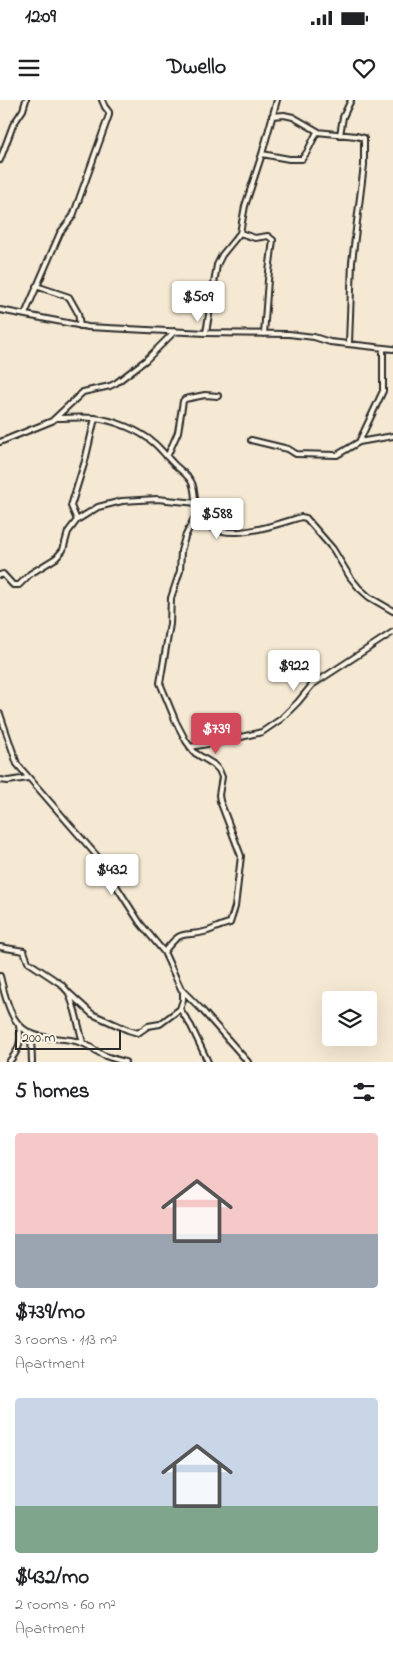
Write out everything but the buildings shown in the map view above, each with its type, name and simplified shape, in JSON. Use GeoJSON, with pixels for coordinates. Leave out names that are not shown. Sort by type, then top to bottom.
{"type":"FeatureCollection","features":[{"type":"Feature","properties":{"kind":"street"},"geometry":{"type":"LineString","coordinates":[[0,160],[13,125],[23,110],[26,100]]}},
{"type":"Feature","properties":{"kind":"street"},"geometry":{"type":"LineString","coordinates":[[25,314],[60,233],[73,216],[106,125],[109,112],[104,107],[102,100]]}},
{"type":"Feature","properties":{"kind":"street"},"geometry":{"type":"LineString","coordinates":[[206,333],[217,265],[222,255],[240,233],[245,206],[262,154],[276,100]]}},
{"type":"Feature","properties":{"kind":"street"},"geometry":{"type":"LineString","coordinates":[[340,135],[342,120],[351,100]]}},
{"type":"Feature","properties":{"kind":"street"},"geometry":{"type":"LineString","coordinates":[[272,116],[284,115],[293,117],[318,132],[361,136],[364,139],[363,173],[352,262],[349,343]]}},
{"type":"Feature","properties":{"kind":"street"},"geometry":{"type":"LineString","coordinates":[[262,154],[289,159],[302,159],[318,132]]}},
{"type":"Feature","properties":{"kind":"street"},"geometry":{"type":"LineString","coordinates":[[240,233],[255,238],[268,236],[273,240],[264,334]]}},
{"type":"Feature","properties":{"kind":"street"},"geometry":{"type":"LineString","coordinates":[[36,286],[69,297],[78,313],[80,326]]}},
{"type":"Feature","properties":{"kind":"street"},"geometry":{"type":"LineString","coordinates":[[0,310],[80,326],[206,333],[289,334],[325,339],[330,342],[393,349]]}},
{"type":"Feature","properties":{"kind":"street"},"geometry":{"type":"LineString","coordinates":[[0,442],[56,418],[83,392],[113,385],[131,373],[176,330]]}},
{"type":"Feature","properties":{"kind":"street"},"geometry":{"type":"LineString","coordinates":[[359,442],[382,391],[383,348]]}},
{"type":"Feature","properties":{"kind":"street"},"geometry":{"type":"LineString","coordinates":[[167,457],[178,432],[183,401],[205,396],[218,396]]}},
{"type":"Feature","properties":{"kind":"street"},"geometry":{"type":"LineString","coordinates":[[56,418],[95,418],[137,432],[154,443],[192,482],[197,512],[185,537],[181,551],[180,571],[171,601],[170,624],[160,682],[176,722],[190,747],[195,753],[213,764],[221,774],[220,801],[240,849],[241,865],[235,907],[230,923],[202,932],[182,934],[176,937],[164,952]]}},
{"type":"Feature","properties":{"kind":"street"},"geometry":{"type":"LineString","coordinates":[[77,520],[71,506],[85,461],[95,418]]}},
{"type":"Feature","properties":{"kind":"street"},"geometry":{"type":"LineString","coordinates":[[251,440],[288,449],[296,454],[337,455],[359,442],[393,436]]}},
{"type":"Feature","properties":{"kind":"street"},"geometry":{"type":"LineString","coordinates":[[0,575],[4,574],[13,585],[19,585],[30,574],[52,561],[61,553],[68,532],[77,520],[98,507],[122,501],[163,500],[196,503]]}},
{"type":"Feature","properties":{"kind":"street"},"geometry":{"type":"LineString","coordinates":[[197,512],[212,528],[225,532],[266,528],[300,517],[306,518],[333,549],[350,578],[359,588],[369,597],[393,611]]}},
{"type":"Feature","properties":{"kind":"street"},"geometry":{"type":"LineString","coordinates":[[194,520],[202,519]]}},
{"type":"Feature","properties":{"kind":"street"},"geometry":{"type":"LineString","coordinates":[[190,747],[262,732],[280,719],[312,685],[393,632]]}},
{"type":"Feature","properties":{"kind":"street"},"geometry":{"type":"LineString","coordinates":[[0,714],[17,764],[97,856],[140,923],[164,952],[176,980],[183,990],[248,1062]]}},
{"type":"Feature","properties":{"kind":"street"},"geometry":{"type":"LineString","coordinates":[[0,780],[8,781],[28,778]]}},
{"type":"Feature","properties":{"kind":"street"},"geometry":{"type":"LineString","coordinates":[[0,948],[24,951],[28,962],[61,984],[92,1014],[134,1033],[142,1031],[148,1026],[160,1024],[180,1009],[183,1000],[183,990]]}},
{"type":"Feature","properties":{"kind":"street"},"geometry":{"type":"LineString","coordinates":[[0,976],[8,1005],[19,1026],[21,1037],[20,1044],[9,1062]]}},
{"type":"Feature","properties":{"kind":"street"},"geometry":{"type":"LineString","coordinates":[[69,993],[83,1043]]}},
{"type":"Feature","properties":{"kind":"street"},"geometry":{"type":"LineString","coordinates":[[180,1009],[206,1053],[208,1062]]}},
{"type":"Feature","properties":{"kind":"street"},"geometry":{"type":"LineString","coordinates":[[19,1026],[31,1034],[83,1043],[104,1055],[125,1062]]}},
{"type":"Feature","properties":{"kind":"street"},"geometry":{"type":"LineString","coordinates":[[31,1034],[32,1062]]}}]}
